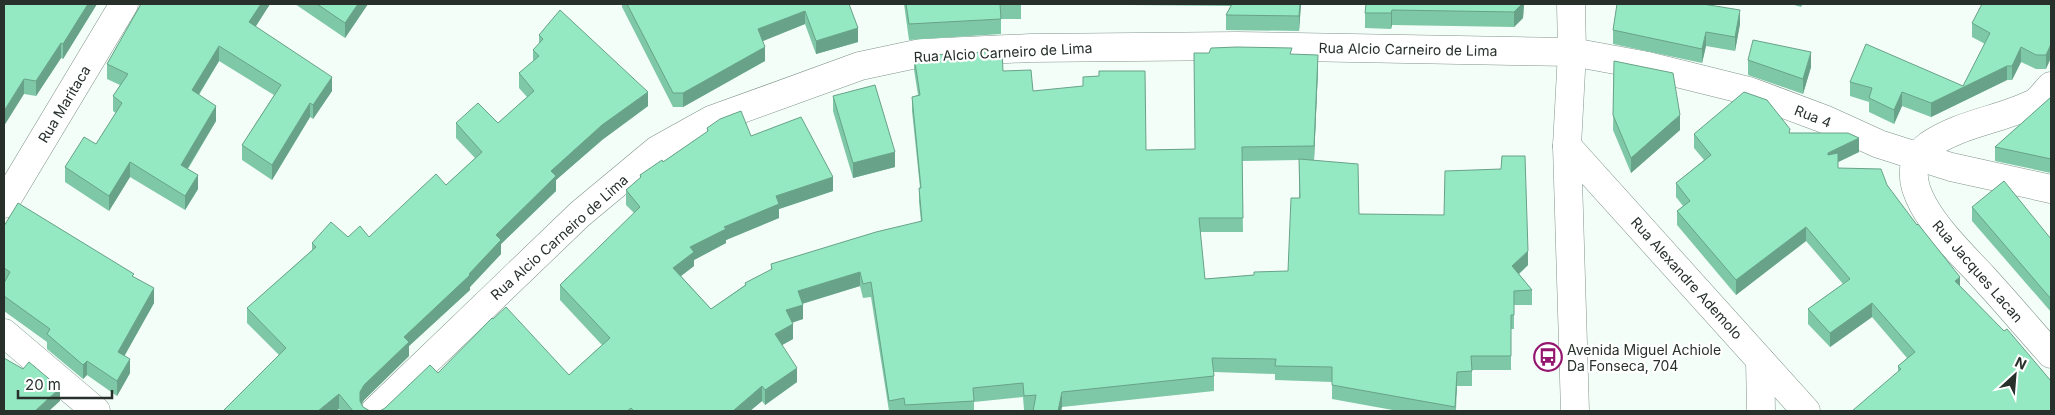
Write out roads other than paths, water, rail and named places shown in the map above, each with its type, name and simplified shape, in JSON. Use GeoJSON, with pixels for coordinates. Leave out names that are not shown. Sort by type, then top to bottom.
{"type":"FeatureCollection","features":[{"type":"Feature","properties":{"kind":"street","name":"Rua Maritaca"},"geometry":{"type":"LineString","coordinates":[[4,204],[124,4]]}},
{"type":"Feature","properties":{"kind":"street"},"geometry":{"type":"LineString","coordinates":[[1573,10],[1567,146],[1575,411]]}},
{"type":"Feature","properties":{"kind":"street","name":"Rua Alcio Carneiro de Lima"},"geometry":{"type":"LineString","coordinates":[[375,411],[580,214],[656,150],[712,120],[860,66],[921,53],[1030,48],[1237,46],[1572,52]]}},
{"type":"Feature","properties":{"kind":"street","name":"Rua 4"},"geometry":{"type":"LineString","coordinates":[[1572,52],[1648,66],[1749,91],[1824,119],[1879,144],[1918,157],[1951,167],[2051,189]]}},
{"type":"Feature","properties":{"kind":"street"},"geometry":{"type":"LineString","coordinates":[[1918,157],[1930,145],[1956,132],[2033,104],[2051,86]]}},
{"type":"Feature","properties":{"kind":"street","name":"Rua Alexandre Ademolo"},"geometry":{"type":"LineString","coordinates":[[1567,146],[1806,411]]}},
{"type":"Feature","properties":{"kind":"street","name":"Rua Jacques Lacan"},"geometry":{"type":"LineString","coordinates":[[1918,157],[1914,170],[1915,183],[1922,203],[1938,228],[2051,354]]}},
{"type":"Feature","properties":{"kind":"street"},"geometry":{"type":"LineString","coordinates":[[4,333],[96,411]]}},
{"type":"Feature","properties":{"kind":"street"},"geometry":{"type":"LineString","coordinates":[[1760,360],[1761,411]]}},
{"type":"Feature","properties":{"kind":"place","name":"Avenida Miguel Achiole Da Fonseca, 704"},"geometry":{"type":"Point","coordinates":[1548,357]}}]}
